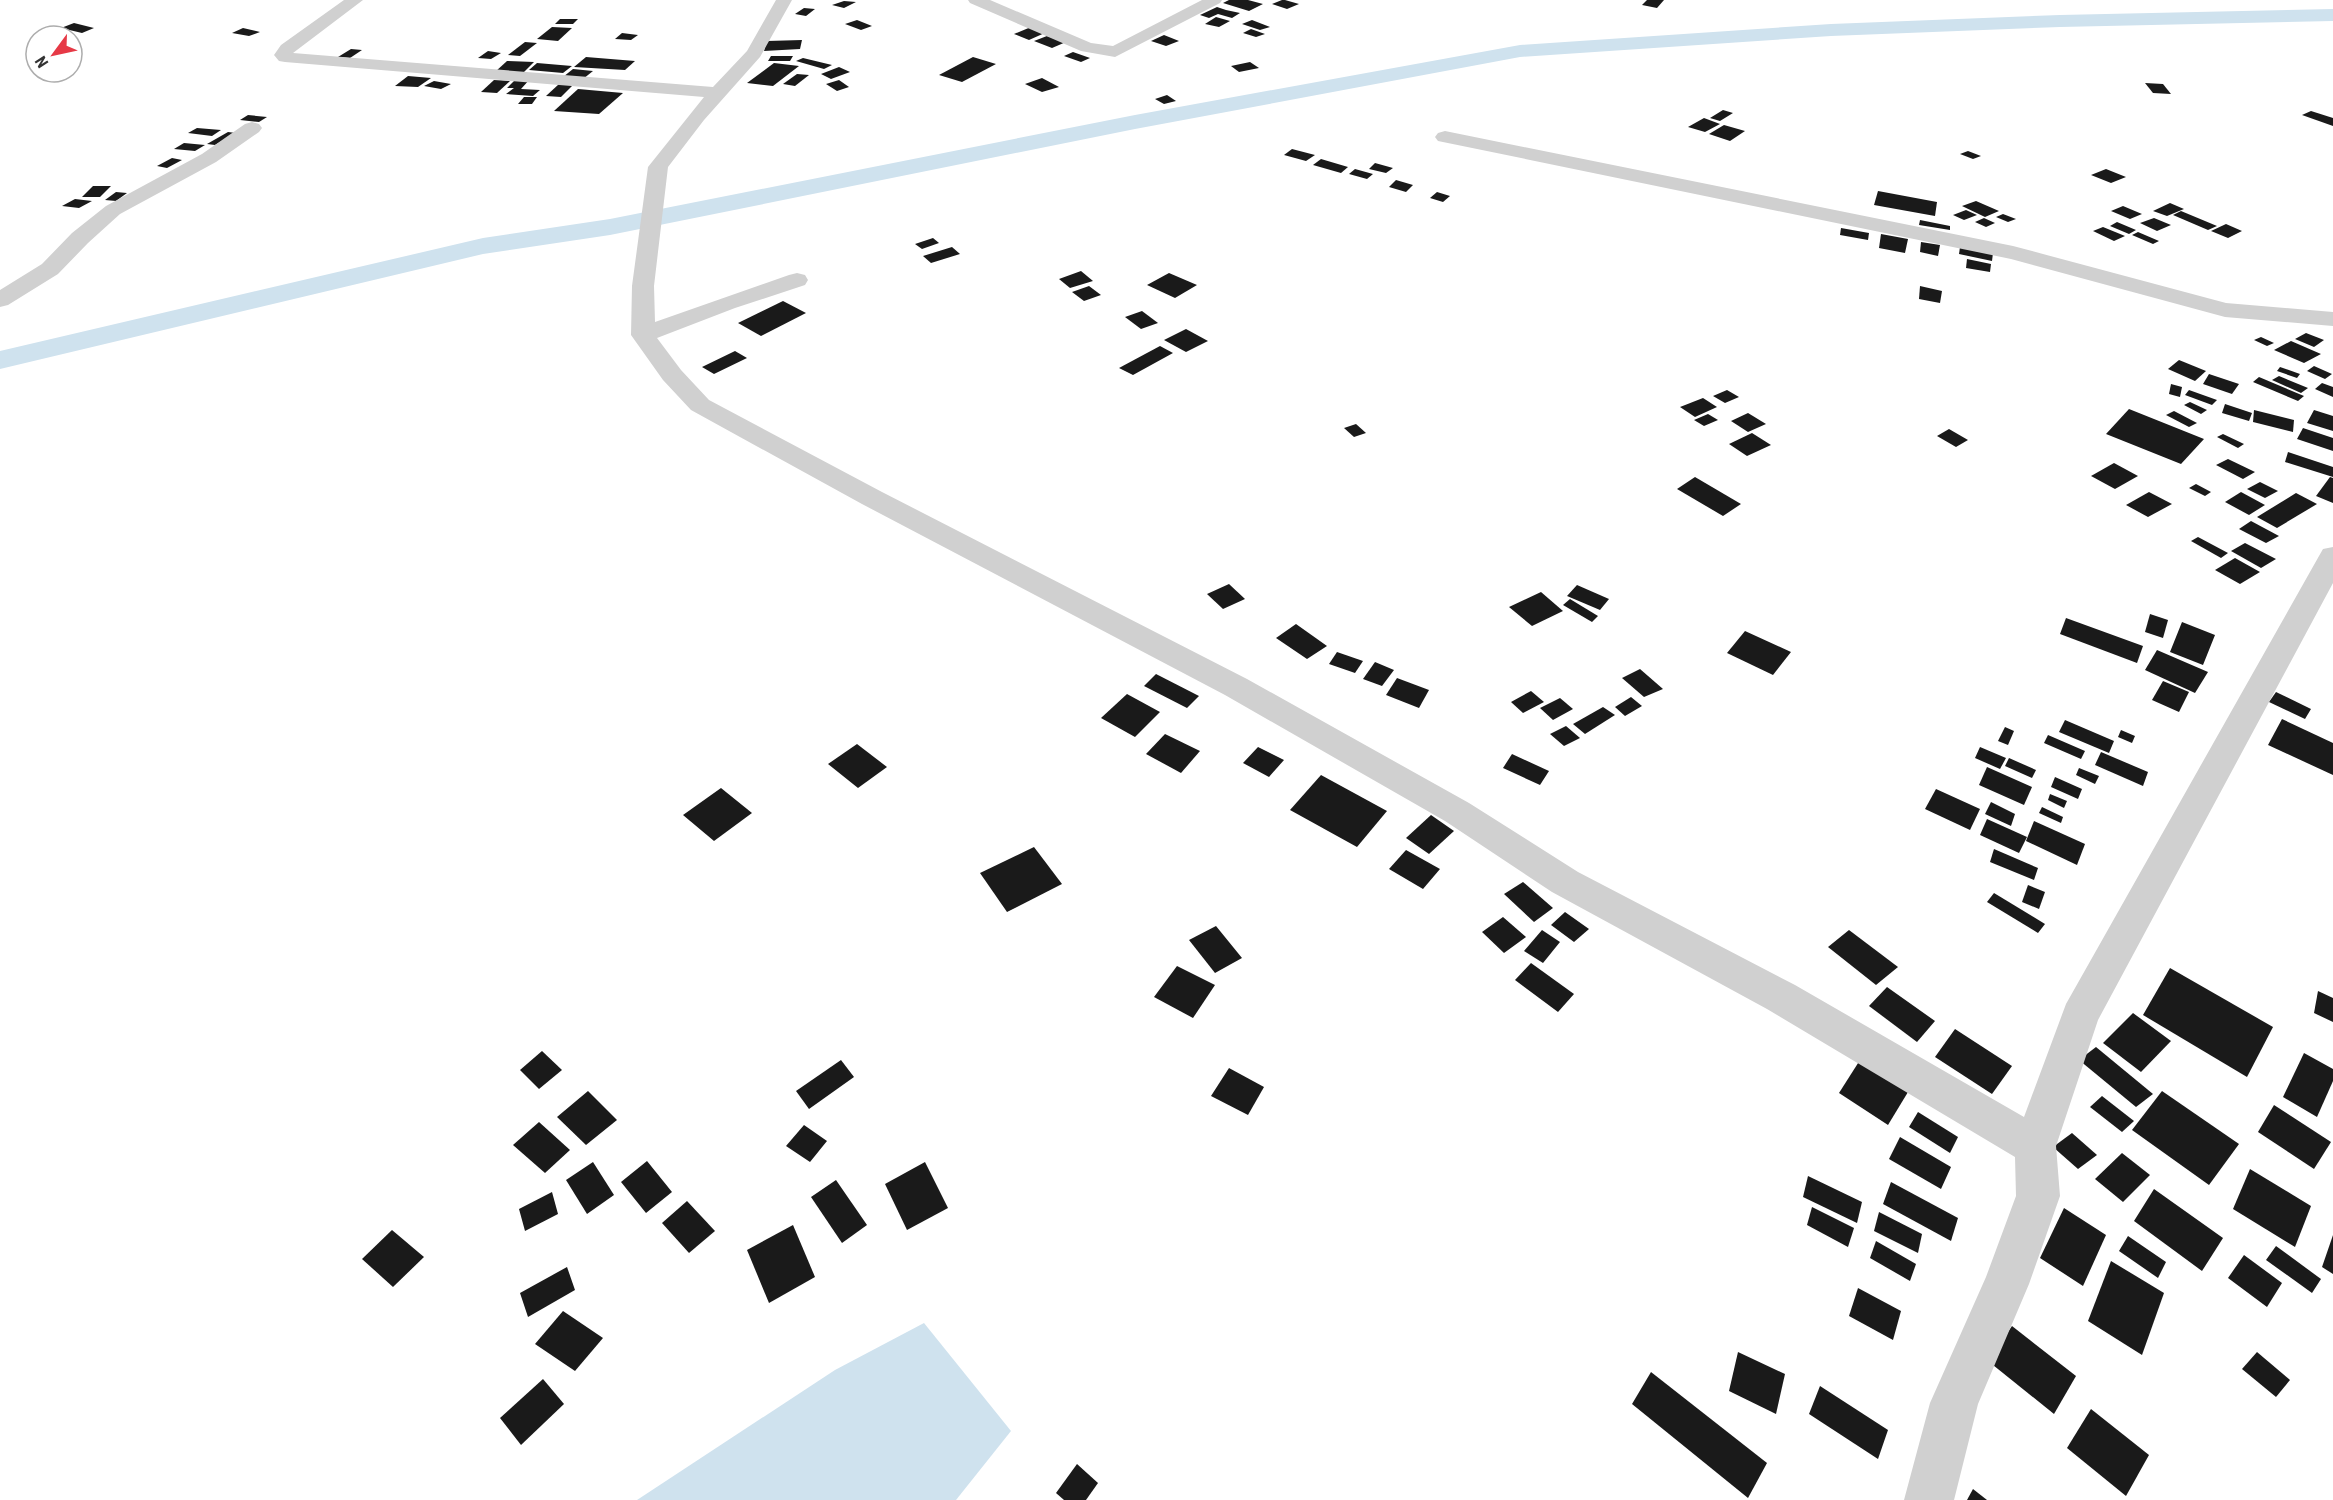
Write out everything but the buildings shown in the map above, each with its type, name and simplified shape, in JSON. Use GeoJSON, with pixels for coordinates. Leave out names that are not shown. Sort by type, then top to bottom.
{"type":"FeatureCollection","features":[{"type":"Feature","properties":{"kind":"street"},"geometry":{"type":"LineString","coordinates":[[355,0],[287,49],[285,57],[469,75],[522,77],[580,84],[718,93]]}},
{"type":"Feature","properties":{"kind":"street"},"geometry":{"type":"LineString","coordinates":[[784,0],[754,53],[658,167],[644,286],[643,335],[672,375],[700,405],[1246,693],[1457,812],[1565,882],[1780,997],[2035,1146]]}},
{"type":"Feature","properties":{"kind":"street"},"geometry":{"type":"LineString","coordinates":[[976,0],[1087,47],[1115,51],[1214,0]]}},
{"type":"Feature","properties":{"kind":"street"},"geometry":{"type":"LineString","coordinates":[[0,300],[50,269],[80,237],[113,210],[209,158],[252,128]]}},
{"type":"Feature","properties":{"kind":"street"},"geometry":{"type":"LineString","coordinates":[[1445,137],[2013,253],[2225,310],[2333,319]]}},
{"type":"Feature","properties":{"kind":"street"},"geometry":{"type":"LineString","coordinates":[[643,335],[727,303],[797,280]]}},
{"type":"Feature","properties":{"kind":"street"},"geometry":{"type":"LineString","coordinates":[[1929,1500],[1954,1403],[2006,1284],[2038,1197],[2035,1146],[2080,1016],[2333,556]]}},
{"type":"Feature","properties":{"kind":"water"},"geometry":{"type":"Polygon","coordinates":[[[924,1323],[1011,1431],[956,1500],[637,1500],[835,1370],[924,1323]]]}},
{"type":"Feature","properties":{"kind":"waterway"},"geometry":{"type":"LineString","coordinates":[[0,360],[483,246],[610,227],[1135,122],[1520,51],[1831,30],[2060,21],[2333,15]]}}]}
